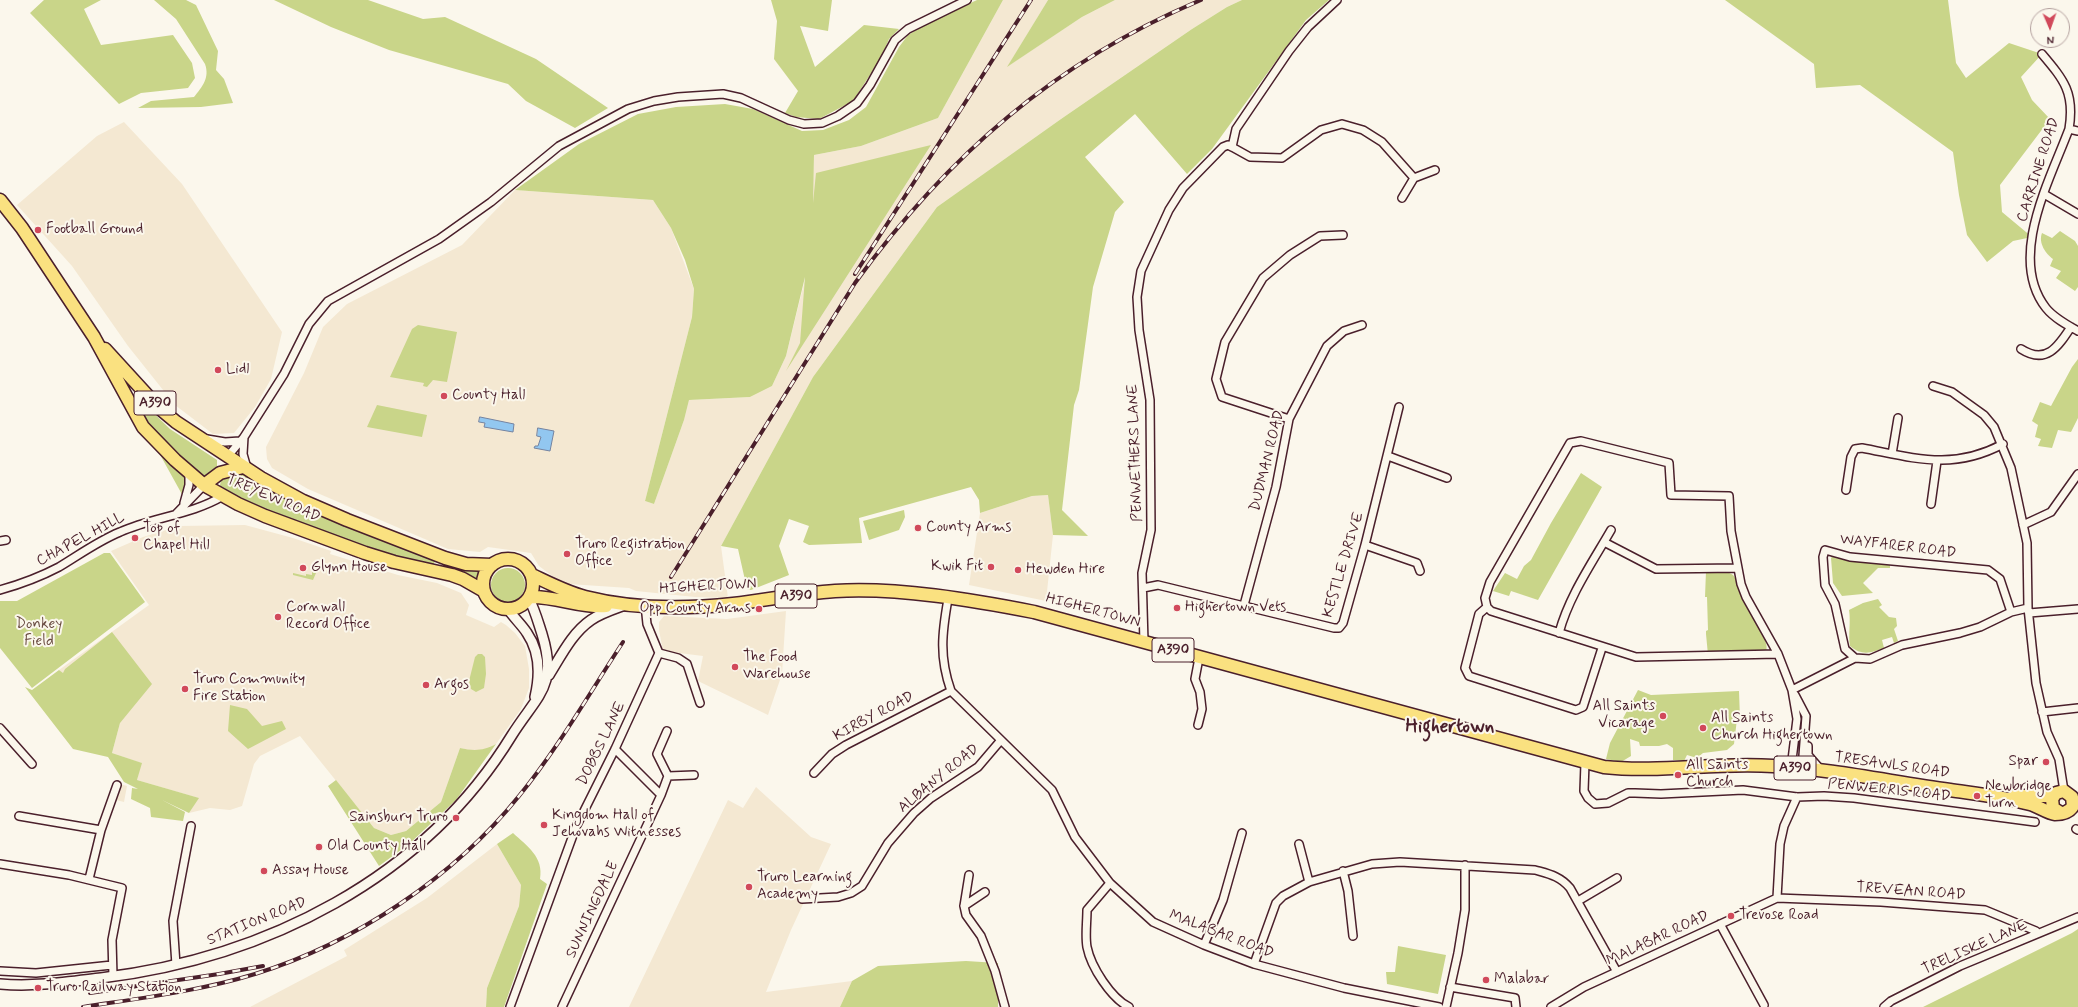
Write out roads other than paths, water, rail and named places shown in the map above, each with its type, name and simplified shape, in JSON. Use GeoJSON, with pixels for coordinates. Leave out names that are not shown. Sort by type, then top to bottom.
{"type":"FeatureCollection","features":[{"type":"Feature","properties":{"kind":"highway","name":"TREYEW ROAD"},"geometry":{"type":"LineString","coordinates":[[0,200],[22,228],[94,337],[142,427],[174,460],[204,485],[222,496],[265,516],[365,554],[452,575],[463,579],[484,592]]}},
{"type":"Feature","properties":{"kind":"highway","name":"TREYEW ROAD"},"geometry":{"type":"LineString","coordinates":[[94,337],[158,407],[176,422],[245,469],[303,501],[385,535],[457,562],[492,565]]}},
{"type":"Feature","properties":{"kind":"highway"},"geometry":{"type":"LineString","coordinates":[[220,473],[228,456]]}},
{"type":"Feature","properties":{"kind":"highway"},"geometry":{"type":"LineString","coordinates":[[204,485],[220,473],[245,469]]}},
{"type":"Feature","properties":{"kind":"highway"},"geometry":{"type":"LineString","coordinates":[[512,560],[525,566],[532,575],[533,590],[529,598],[520,607],[508,609],[497,606],[491,602],[484,592],[485,576],[492,565],[502,561],[512,560]]}},
{"type":"Feature","properties":{"kind":"highway","name":"HIGHERTOWN"},"geometry":{"type":"LineString","coordinates":[[532,575],[571,593],[627,604],[710,606],[836,591],[890,592],[948,598],[1034,612],[1585,763]]}},
{"type":"Feature","properties":{"kind":"highway","name":"HIGHERTOWN"},"geometry":{"type":"LineString","coordinates":[[529,598],[548,597],[586,606],[603,607],[627,604]]}},
{"type":"Feature","properties":{"kind":"highway","name":"TRESAWLS ROAD"},"geometry":{"type":"LineString","coordinates":[[1585,763],[1632,770],[1745,765],[1796,769],[2003,798],[2043,808],[2050,813],[2068,803]]}},
{"type":"Feature","properties":{"kind":"highway","name":"TRESAWLS ROAD"},"geometry":{"type":"LineString","coordinates":[[2003,798],[2011,796],[2068,803]]}},
{"type":"Feature","properties":{"kind":"street"},"geometry":{"type":"LineString","coordinates":[[228,456],[242,439],[284,374],[309,324],[328,300],[439,239],[491,202],[559,146],[628,109],[654,101],[678,97],[723,94],[741,98],[789,120],[804,124],[822,123],[838,116],[857,103],[870,85],[895,40],[908,29],[967,0]]}},
{"type":"Feature","properties":{"kind":"street"},"geometry":{"type":"LineString","coordinates":[[1338,0],[1308,27],[1288,51],[1236,129],[1232,146],[1250,157],[1282,158],[1321,130],[1342,124],[1363,130],[1382,142],[1414,178]]}},
{"type":"Feature","properties":{"kind":"street","name":"CARRINE ROAD"},"geometry":{"type":"LineString","coordinates":[[2042,54],[2068,90],[2071,118],[2069,129],[2037,215],[2030,248],[2033,282],[2046,309],[2078,331]]}},
{"type":"Feature","properties":{"kind":"street"},"geometry":{"type":"LineString","coordinates":[[2069,129],[2078,131]]}},
{"type":"Feature","properties":{"kind":"street","name":"PENWETHERS LANE"},"geometry":{"type":"LineString","coordinates":[[1144,642],[1142,573],[1151,522],[1150,400],[1139,330],[1137,297],[1141,271],[1169,210],[1183,188],[1223,148],[1228,145],[1232,146]]}},
{"type":"Feature","properties":{"kind":"street"},"geometry":{"type":"LineString","coordinates":[[1402,198],[1414,178],[1436,170]]}},
{"type":"Feature","properties":{"kind":"street"},"geometry":{"type":"LineString","coordinates":[[2044,194],[2078,214]]}},
{"type":"Feature","properties":{"kind":"street"},"geometry":{"type":"LineString","coordinates":[[1289,419],[1222,397],[1216,379],[1225,342],[1263,278],[1290,255],[1320,236],[1343,236]]}},
{"type":"Feature","properties":{"kind":"street","name":"DUDMAN ROAD"},"geometry":{"type":"LineString","coordinates":[[1244,605],[1276,487],[1289,419],[1327,346],[1344,331],[1362,326]]}},
{"type":"Feature","properties":{"kind":"street"},"geometry":{"type":"LineString","coordinates":[[2021,349],[2031,355],[2046,354],[2060,344],[2071,327]]}},
{"type":"Feature","properties":{"kind":"street"},"geometry":{"type":"LineString","coordinates":[[1933,386],[1952,392],[1984,416],[1994,428],[2011,468],[2027,543],[2029,611],[2036,683],[2047,732],[2059,759],[2068,803]]}},
{"type":"Feature","properties":{"kind":"street","name":"KESTLE DRIVE"},"geometry":{"type":"LineString","coordinates":[[1143,588],[1158,585],[1339,628],[1343,623],[1365,545],[1399,407]]}},
{"type":"Feature","properties":{"kind":"street"},"geometry":{"type":"LineString","coordinates":[[1892,454],[1898,418]]}},
{"type":"Feature","properties":{"kind":"street"},"geometry":{"type":"LineString","coordinates":[[197,436],[220,442],[242,439]]}},
{"type":"Feature","properties":{"kind":"street"},"geometry":{"type":"LineString","coordinates":[[242,439],[245,469]]}},
{"type":"Feature","properties":{"kind":"street"},"geometry":{"type":"LineString","coordinates":[[1778,654],[1636,657],[1602,648],[1492,611],[1487,607],[1485,598],[1490,582],[1570,443],[1581,441],[1669,463],[1670,495],[1729,496],[1731,531],[1738,568],[1746,597],[1778,654],[1792,690],[1806,716],[1809,736],[1808,755],[1822,772]]}},
{"type":"Feature","properties":{"kind":"street"},"geometry":{"type":"LineString","coordinates":[[1846,490],[1851,457],[1854,449],[1862,448],[1937,461],[1948,461],[1987,452],[2002,444]]}},
{"type":"Feature","properties":{"kind":"street"},"geometry":{"type":"LineString","coordinates":[[1388,456],[1447,478]]}},
{"type":"Feature","properties":{"kind":"street"},"geometry":{"type":"LineString","coordinates":[[1931,504],[1937,461]]}},
{"type":"Feature","properties":{"kind":"street"},"geometry":{"type":"LineString","coordinates":[[184,505],[189,485],[189,472]]}},
{"type":"Feature","properties":{"kind":"street"},"geometry":{"type":"LineString","coordinates":[[2023,525],[2051,512],[2078,474]]}},
{"type":"Feature","properties":{"kind":"street"},"geometry":{"type":"LineString","coordinates":[[175,515],[204,485]]}},
{"type":"Feature","properties":{"kind":"street","name":"CHAPEL HILL"},"geometry":{"type":"LineString","coordinates":[[0,590],[44,575],[120,532],[196,509],[222,496]]}},
{"type":"Feature","properties":{"kind":"street"},"geometry":{"type":"LineString","coordinates":[[1559,633],[1564,616],[1573,597],[1611,530]]}},
{"type":"Feature","properties":{"kind":"street"},"geometry":{"type":"LineString","coordinates":[[1604,542],[1656,569],[1738,568]]}},
{"type":"Feature","properties":{"kind":"street"},"geometry":{"type":"LineString","coordinates":[[1365,545],[1417,563],[1420,571]]}},
{"type":"Feature","properties":{"kind":"street","name":"WAYFARER ROAD"},"geometry":{"type":"LineString","coordinates":[[1855,658],[1845,649],[1835,604],[1825,585],[1824,550],[1850,557],[1988,570],[2000,579],[2011,612]]}},
{"type":"Feature","properties":{"kind":"street","name":"STATION ROAD"},"geometry":{"type":"LineString","coordinates":[[0,984],[53,984],[113,976],[176,966],[232,949],[274,933],[345,898],[407,856],[453,813],[490,768],[542,692],[548,675],[547,652],[529,598]]}},
{"type":"Feature","properties":{"kind":"street","name":"MALABAR ROAD"},"geometry":{"type":"LineString","coordinates":[[948,598],[942,649],[944,672],[951,692],[1052,790],[1075,837],[1110,883],[1153,922],[1204,945],[1254,964],[1318,982],[1439,1007]]}},
{"type":"Feature","properties":{"kind":"street"},"geometry":{"type":"LineString","coordinates":[[548,675],[567,646],[582,628],[602,614],[627,604]]}},
{"type":"Feature","properties":{"kind":"street"},"geometry":{"type":"LineString","coordinates":[[645,605],[647,624],[659,653],[678,658],[687,664],[700,703]]}},
{"type":"Feature","properties":{"kind":"street"},"geometry":{"type":"LineString","coordinates":[[1487,607],[1479,614],[1465,668],[1469,676],[1576,710],[1583,707],[1602,648]]}},
{"type":"Feature","properties":{"kind":"street","name":"STATION ROAD"},"geometry":{"type":"LineString","coordinates":[[508,609],[527,632],[536,654],[538,671],[534,704]]}},
{"type":"Feature","properties":{"kind":"street"},"geometry":{"type":"LineString","coordinates":[[1792,690],[1855,658],[1870,659],[1902,646],[1960,633],[1980,627],[2011,612],[2078,610]]}},
{"type":"Feature","properties":{"kind":"street","name":"DOBBS LANE"},"geometry":{"type":"LineString","coordinates":[[510,1007],[576,827],[615,749],[659,653]]}},
{"type":"Feature","properties":{"kind":"street"},"geometry":{"type":"LineString","coordinates":[[1198,725],[1202,709],[1200,692],[1195,679],[1199,658]]}},
{"type":"Feature","properties":{"kind":"street"},"geometry":{"type":"LineString","coordinates":[[1792,690],[1797,719],[1796,769]]}},
{"type":"Feature","properties":{"kind":"street","name":"KIRBY ROAD"},"geometry":{"type":"LineString","coordinates":[[814,773],[832,754],[951,692]]}},
{"type":"Feature","properties":{"kind":"street"},"geometry":{"type":"LineString","coordinates":[[2042,712],[2078,708]]}},
{"type":"Feature","properties":{"kind":"street"},"geometry":{"type":"LineString","coordinates":[[1796,769],[1806,716]]}},
{"type":"Feature","properties":{"kind":"street"},"geometry":{"type":"LineString","coordinates":[[0,728],[2,736],[32,764]]}},
{"type":"Feature","properties":{"kind":"street"},"geometry":{"type":"LineString","coordinates":[[667,731],[657,754],[668,776],[694,775]]}},
{"type":"Feature","properties":{"kind":"street","name":"ALBANY ROAD"},"geometry":{"type":"LineString","coordinates":[[802,899],[838,897],[851,893],[862,886],[888,843],[914,813],[931,798],[978,767],[1001,740]]}},
{"type":"Feature","properties":{"kind":"street"},"geometry":{"type":"LineString","coordinates":[[615,749],[661,795]]}},
{"type":"Feature","properties":{"kind":"street","name":"PENWERRIS ROAD"},"geometry":{"type":"LineString","coordinates":[[1585,763],[1584,792],[1595,804],[1608,803],[1628,793],[1635,792],[1661,794],[1743,790],[1797,797],[1824,796],[1854,798],[2035,822]]}},
{"type":"Feature","properties":{"kind":"street","name":"SUNNINGDALE"},"geometry":{"type":"LineString","coordinates":[[562,1007],[661,795],[668,776]]}},
{"type":"Feature","properties":{"kind":"street"},"geometry":{"type":"LineString","coordinates":[[89,879],[101,830],[117,785]]}},
{"type":"Feature","properties":{"kind":"street"},"geometry":{"type":"LineString","coordinates":[[1777,898],[1780,844],[1784,826],[1797,797]]}},
{"type":"Feature","properties":{"kind":"street"},"geometry":{"type":"LineString","coordinates":[[19,816],[101,830]]}},
{"type":"Feature","properties":{"kind":"street"},"geometry":{"type":"LineString","coordinates":[[176,966],[173,921],[191,826]]}},
{"type":"Feature","properties":{"kind":"street"},"geometry":{"type":"LineString","coordinates":[[1204,945],[1223,900],[1242,833]]}},
{"type":"Feature","properties":{"kind":"street"},"geometry":{"type":"LineString","coordinates":[[1299,844],[1309,882]]}},
{"type":"Feature","properties":{"kind":"street"},"geometry":{"type":"LineString","coordinates":[[1254,964],[1276,903],[1283,896],[1309,882],[1343,871],[1372,864],[1400,862],[1535,870],[1555,875],[1563,880],[1578,901],[1617,972]]}},
{"type":"Feature","properties":{"kind":"street"},"geometry":{"type":"LineString","coordinates":[[0,864],[89,879],[122,888],[112,940],[113,976]]}},
{"type":"Feature","properties":{"kind":"street"},"geometry":{"type":"LineString","coordinates":[[1446,1007],[1465,910],[1465,865]]}},
{"type":"Feature","properties":{"kind":"street"},"geometry":{"type":"LineString","coordinates":[[1343,871],[1348,891],[1353,936]]}},
{"type":"Feature","properties":{"kind":"street"},"geometry":{"type":"LineString","coordinates":[[968,875],[964,906],[966,915],[981,936],[995,971],[1005,1007]]}},
{"type":"Feature","properties":{"kind":"street"},"geometry":{"type":"LineString","coordinates":[[1578,901],[1617,878]]}},
{"type":"Feature","properties":{"kind":"street"},"geometry":{"type":"LineString","coordinates":[[1110,883],[1087,910],[1087,948],[1102,982],[1129,1007]]}},
{"type":"Feature","properties":{"kind":"street"},"geometry":{"type":"LineString","coordinates":[[964,906],[985,892]]}},
{"type":"Feature","properties":{"kind":"street","name":"MALABAR ROAD"},"geometry":{"type":"LineString","coordinates":[[1551,1007],[1584,988],[1617,972],[1777,898]]}},
{"type":"Feature","properties":{"kind":"street","name":"TREVEAN ROAD"},"geometry":{"type":"LineString","coordinates":[[1777,898],[1881,902],[1985,910],[2036,931],[2037,934]]}},
{"type":"Feature","properties":{"kind":"street","name":"TRELISKE LANE"},"geometry":{"type":"LineString","coordinates":[[1884,1007],[1960,966],[2078,917]]}},
{"type":"Feature","properties":{"kind":"street"},"geometry":{"type":"LineString","coordinates":[[1720,924],[1764,1005]]}},
{"type":"Feature","properties":{"kind":"street"},"geometry":{"type":"LineString","coordinates":[[0,971],[36,973],[112,966]]}},
{"type":"Feature","properties":{"kind":"street"},"geometry":{"type":"LineString","coordinates":[[1450,987],[1516,998],[1516,1007]]}},
{"type":"Feature","properties":{"kind":"street"},"geometry":{"type":"LineString","coordinates":[[1393,1007],[1394,998]]}},
{"type":"Feature","properties":{"kind":"water"},"geometry":{"type":"Polygon","coordinates":[[[480,417],[514,424],[513,432],[484,427],[485,423],[479,422],[480,417]]]}},
{"type":"Feature","properties":{"kind":"water"},"geometry":{"type":"Polygon","coordinates":[[[538,428],[554,431],[550,451],[534,448],[535,446],[538,446],[541,437],[537,436],[538,428]]]}},
{"type":"Feature","properties":{"kind":"railway"},"geometry":{"type":"LineString","coordinates":[[855,274],[1031,0]]}},
{"type":"Feature","properties":{"kind":"railway"},"geometry":{"type":"LineString","coordinates":[[671,577],[855,283],[890,237],[927,194],[967,154],[1008,117],[1052,83],[1099,52],[1148,24],[1201,0]]}},
{"type":"Feature","properties":{"kind":"railway"},"geometry":{"type":"LineString","coordinates":[[83,1007],[192,990],[255,974],[292,961],[329,944],[400,904],[433,880],[464,854],[493,826],[519,796],[560,740],[623,642]]}},
{"type":"Feature","properties":{"kind":"railway"},"geometry":{"type":"LineString","coordinates":[[90,993],[263,966]]}},
{"type":"Feature","properties":{"kind":"place","name":"Football Ground"},"geometry":{"type":"Point","coordinates":[38,230]}},
{"type":"Feature","properties":{"kind":"place","name":"Lidl"},"geometry":{"type":"Point","coordinates":[218,370]}},
{"type":"Feature","properties":{"kind":"place","name":"County Hall"},"geometry":{"type":"Point","coordinates":[444,396]}},
{"type":"Feature","properties":{"kind":"place","name":"County Arms"},"geometry":{"type":"Point","coordinates":[918,528]}},
{"type":"Feature","properties":{"kind":"place","name":"Top of Chapel Hill"},"geometry":{"type":"Point","coordinates":[135,538]}},
{"type":"Feature","properties":{"kind":"place","name":"Truro Registration Office"},"geometry":{"type":"Point","coordinates":[567,554]}},
{"type":"Feature","properties":{"kind":"place","name":"Kwik Fit"},"geometry":{"type":"Point","coordinates":[991,567]}},
{"type":"Feature","properties":{"kind":"place","name":"Glynn House"},"geometry":{"type":"Point","coordinates":[303,568]}},
{"type":"Feature","properties":{"kind":"place","name":"Hewden Hire"},"geometry":{"type":"Point","coordinates":[1018,570]}},
{"type":"Feature","properties":{"kind":"place","name":"Highertown Vets"},"geometry":{"type":"Point","coordinates":[1177,608]}},
{"type":"Feature","properties":{"kind":"place","name":"Opp County Arms"},"geometry":{"type":"Point","coordinates":[759,609]}},
{"type":"Feature","properties":{"kind":"place","name":"Cornwall Record Office"},"geometry":{"type":"Point","coordinates":[278,617]}},
{"type":"Feature","properties":{"kind":"place","name":"The Food Warehouse"},"geometry":{"type":"Point","coordinates":[735,667]}},
{"type":"Feature","properties":{"kind":"place","name":"Argos"},"geometry":{"type":"Point","coordinates":[426,685]}},
{"type":"Feature","properties":{"kind":"place","name":"Truro Community Fire Station"},"geometry":{"type":"Point","coordinates":[185,689]}},
{"type":"Feature","properties":{"kind":"place","name":"All Saints Vicarage"},"geometry":{"type":"Point","coordinates":[1663,716]}},
{"type":"Feature","properties":{"kind":"place","name":"All Saints Church Highertown"},"geometry":{"type":"Point","coordinates":[1703,728]}},
{"type":"Feature","properties":{"kind":"place","name":"Spar"},"geometry":{"type":"Point","coordinates":[2046,762]}},
{"type":"Feature","properties":{"kind":"place","name":"All Saints Church"},"geometry":{"type":"Point","coordinates":[1678,775]}},
{"type":"Feature","properties":{"kind":"place","name":"Newbridge Turn"},"geometry":{"type":"Point","coordinates":[1977,796]}},
{"type":"Feature","properties":{"kind":"place","name":"Sainsbury Truro"},"geometry":{"type":"Point","coordinates":[456,818]}},
{"type":"Feature","properties":{"kind":"place","name":"Kingdom Hall of Jehovahs Witnesses"},"geometry":{"type":"Point","coordinates":[544,825]}},
{"type":"Feature","properties":{"kind":"place","name":"Old County Hall"},"geometry":{"type":"Point","coordinates":[319,847]}},
{"type":"Feature","properties":{"kind":"place","name":"Assay House"},"geometry":{"type":"Point","coordinates":[264,871]}},
{"type":"Feature","properties":{"kind":"place","name":"Truro Learning Academy"},"geometry":{"type":"Point","coordinates":[749,887]}},
{"type":"Feature","properties":{"kind":"place","name":"Trevose Road"},"geometry":{"type":"Point","coordinates":[1731,916]}},
{"type":"Feature","properties":{"kind":"place","name":"Malabar"},"geometry":{"type":"Point","coordinates":[1486,980]}},
{"type":"Feature","properties":{"kind":"place","name":"Truro Railway Station"},"geometry":{"type":"Point","coordinates":[38,988]}},
{"type":"Feature","properties":{"kind":"district","name":"Highertown"},"geometry":{"type":"Point","coordinates":[1450,728]}},
{"type":"Feature","properties":{"kind":"park label","name":"Donkey Field"},"geometry":{"type":"Point","coordinates":[39,634]}}]}
